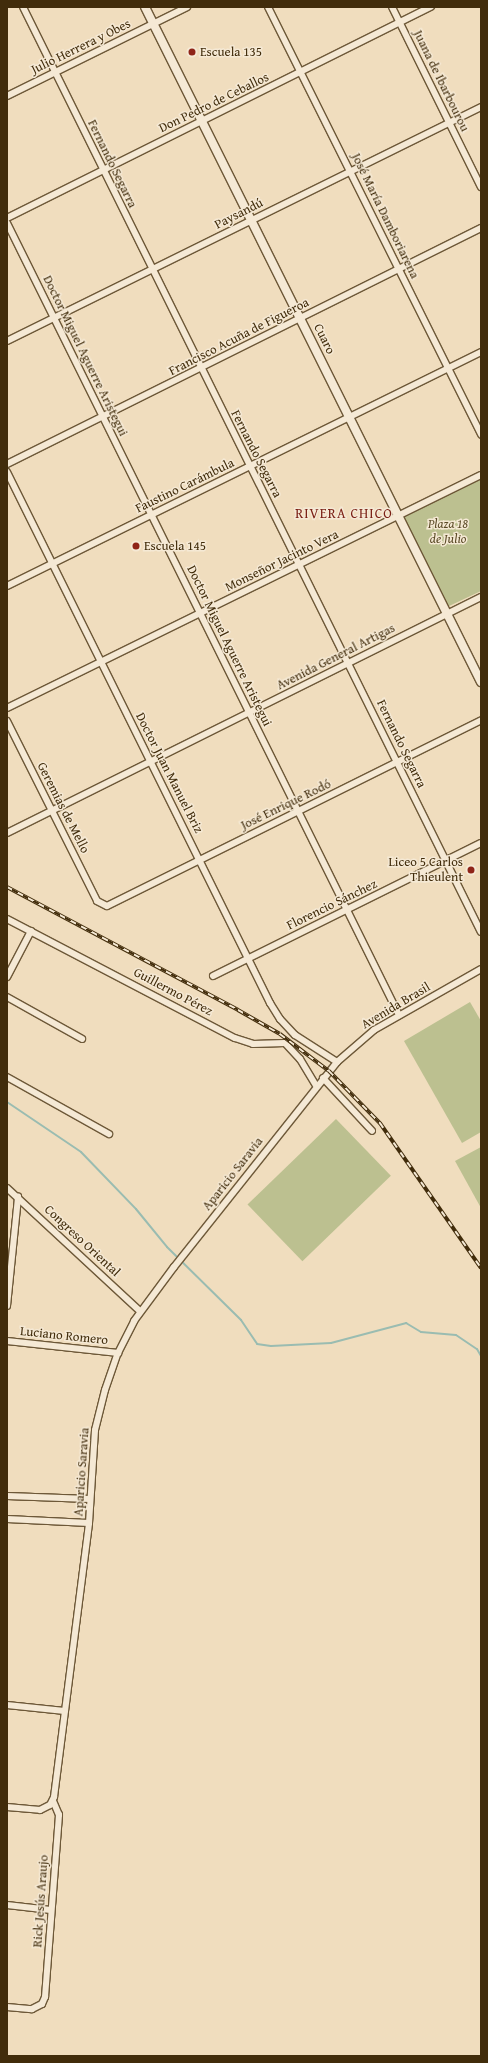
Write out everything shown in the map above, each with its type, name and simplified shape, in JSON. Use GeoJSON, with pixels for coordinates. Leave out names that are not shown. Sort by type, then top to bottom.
{"type":"FeatureCollection","features":[{"type":"Feature","properties":{"kind":"street","name":"Fernando Segarra"},"geometry":{"type":"LineString","coordinates":[[23,7],[151,270],[481,932]]}},
{"type":"Feature","properties":{"kind":"street","name":"Cuaro"},"geometry":{"type":"LineString","coordinates":[[145,7],[481,682]]}},
{"type":"Feature","properties":{"kind":"street","name":"Julio Herrera y Obes"},"geometry":{"type":"LineString","coordinates":[[7,96],[187,7]]}},
{"type":"Feature","properties":{"kind":"street","name":"José María Damboriarena"},"geometry":{"type":"LineString","coordinates":[[268,7],[300,73],[351,171],[481,435]]}},
{"type":"Feature","properties":{"kind":"street","name":"Juana de Ibarbourou"},"geometry":{"type":"LineString","coordinates":[[392,7],[481,187]]}},
{"type":"Feature","properties":{"kind":"street","name":"Don Pedro de Ceballos"},"geometry":{"type":"LineString","coordinates":[[7,218],[431,7]]}},
{"type":"Feature","properties":{"kind":"street","name":"Paysandú"},"geometry":{"type":"LineString","coordinates":[[7,341],[481,107]]}},
{"type":"Feature","properties":{"kind":"street","name":"Doctor Miguel Aguerre Aristegui"},"geometry":{"type":"LineString","coordinates":[[7,223],[399,1015]]}},
{"type":"Feature","properties":{"kind":"street","name":"Francisco Acuña de Figueroa"},"geometry":{"type":"LineString","coordinates":[[7,464],[201,370],[300,318],[481,228]]}},
{"type":"Feature","properties":{"kind":"street","name":"Faustino Carámbula"},"geometry":{"type":"LineString","coordinates":[[7,586],[481,352]]}},
{"type":"Feature","properties":{"kind":"street","name":"Doctor Juan Manuel Briz"},"geometry":{"type":"LineString","coordinates":[[7,472],[280,1019],[295,1035],[337,1062]]}},
{"type":"Feature","properties":{"kind":"street","name":"Monseñor Jacinto Vera"},"geometry":{"type":"LineString","coordinates":[[7,708],[102,663],[200,613],[481,475]]}},
{"type":"Feature","properties":{"kind":"street","name":"Avenida General Artigas"},"geometry":{"type":"LineString","coordinates":[[7,833],[481,597]]}},
{"type":"Feature","properties":{"kind":"street","name":"José Enrique Rodó"},"geometry":{"type":"LineString","coordinates":[[101,904],[111,905],[200,859],[481,720]]}},
{"type":"Feature","properties":{"kind":"street","name":"Geremias de Mello"},"geometry":{"type":"LineString","coordinates":[[7,721],[101,904]]}},
{"type":"Feature","properties":{"kind":"street","name":"Florencio Sánchez"},"geometry":{"type":"LineString","coordinates":[[213,976],[481,843]]}},
{"type":"Feature","properties":{"kind":"street","name":"Guillermo Pérez"},"geometry":{"type":"LineString","coordinates":[[7,919],[236,1038],[253,1044],[285,1043],[300,1059],[316,1086]]}},
{"type":"Feature","properties":{"kind":"street"},"geometry":{"type":"LineString","coordinates":[[7,976],[31,931]]}},
{"type":"Feature","properties":{"kind":"street","name":"Avenida Brasil"},"geometry":{"type":"LineString","coordinates":[[329,1071],[337,1062],[374,1030],[481,970]]}},
{"type":"Feature","properties":{"kind":"street"},"geometry":{"type":"LineString","coordinates":[[7,997],[82,1040]]}},
{"type":"Feature","properties":{"kind":"street","name":"Aparicio Saravia"},"geometry":{"type":"LineString","coordinates":[[53,1801],[89,1523],[95,1430],[105,1390],[118,1353],[140,1311],[329,1071]]}},
{"type":"Feature","properties":{"kind":"street"},"geometry":{"type":"LineString","coordinates":[[7,1077],[109,1134]]}},
{"type":"Feature","properties":{"kind":"street"},"geometry":{"type":"LineString","coordinates":[[323,1078],[372,1131]]}},
{"type":"Feature","properties":{"kind":"street","name":"Congreso Oriental"},"geometry":{"type":"LineString","coordinates":[[7,1188],[18,1196],[140,1311]]}},
{"type":"Feature","properties":{"kind":"street"},"geometry":{"type":"LineString","coordinates":[[7,1306],[18,1196]]}},
{"type":"Feature","properties":{"kind":"street","name":"Luciano Romero"},"geometry":{"type":"LineString","coordinates":[[7,1341],[118,1353]]}},
{"type":"Feature","properties":{"kind":"street"},"geometry":{"type":"LineString","coordinates":[[7,1496],[90,1498]]}},
{"type":"Feature","properties":{"kind":"street"},"geometry":{"type":"LineString","coordinates":[[7,1519],[89,1523]]}},
{"type":"Feature","properties":{"kind":"street"},"geometry":{"type":"LineString","coordinates":[[7,1705],[65,1711]]}},
{"type":"Feature","properties":{"kind":"street"},"geometry":{"type":"LineString","coordinates":[[7,1807],[40,1810],[53,1801]]}},
{"type":"Feature","properties":{"kind":"street","name":"Rick Jesús Araujo"},"geometry":{"type":"LineString","coordinates":[[7,2007],[32,2009],[42,2004],[45,1997],[59,1815],[53,1801]]}},
{"type":"Feature","properties":{"kind":"street"},"geometry":{"type":"LineString","coordinates":[[7,1906],[51,1910]]}},
{"type":"Feature","properties":{"kind":"green space","name":"Plaza 18 de Julio"},"geometry":{"type":"Polygon","coordinates":[[[481,479],[481,591],[447,607],[404,517],[481,479]]]}},
{"type":"Feature","properties":{"kind":"green space"},"geometry":{"type":"Polygon","coordinates":[[[470,1002],[481,1021],[481,1132],[462,1143],[404,1041],[470,1002]]]}},
{"type":"Feature","properties":{"kind":"green space"},"geometry":{"type":"Polygon","coordinates":[[[336,1119],[391,1176],[302,1261],[248,1204],[336,1119]]]}},
{"type":"Feature","properties":{"kind":"green space"},"geometry":{"type":"Polygon","coordinates":[[[481,1147],[481,1208],[455,1161],[481,1147]]]}},
{"type":"Feature","properties":{"kind":"waterway"},"geometry":{"type":"LineString","coordinates":[[7,1102],[81,1152],[136,1209],[167,1247],[241,1320],[257,1344],[271,1346],[331,1343],[406,1323],[421,1332],[456,1335],[477,1349],[481,1356]]}},
{"type":"Feature","properties":{"kind":"railway"},"geometry":{"type":"LineString","coordinates":[[7,887],[238,1010],[280,1034],[329,1071],[380,1123],[481,1268]]}},
{"type":"Feature","properties":{"kind":"place","name":"Escuela 135"},"geometry":{"type":"Point","coordinates":[192,52]}},
{"type":"Feature","properties":{"kind":"place","name":"Escuela 145"},"geometry":{"type":"Point","coordinates":[136,546]}},
{"type":"Feature","properties":{"kind":"place","name":"Liceo 5 Carlos Thieulent"},"geometry":{"type":"Point","coordinates":[471,870]}},
{"type":"Feature","properties":{"kind":"district","name":"RIVERA CHICO"},"geometry":{"type":"Point","coordinates":[344,513]}}]}
